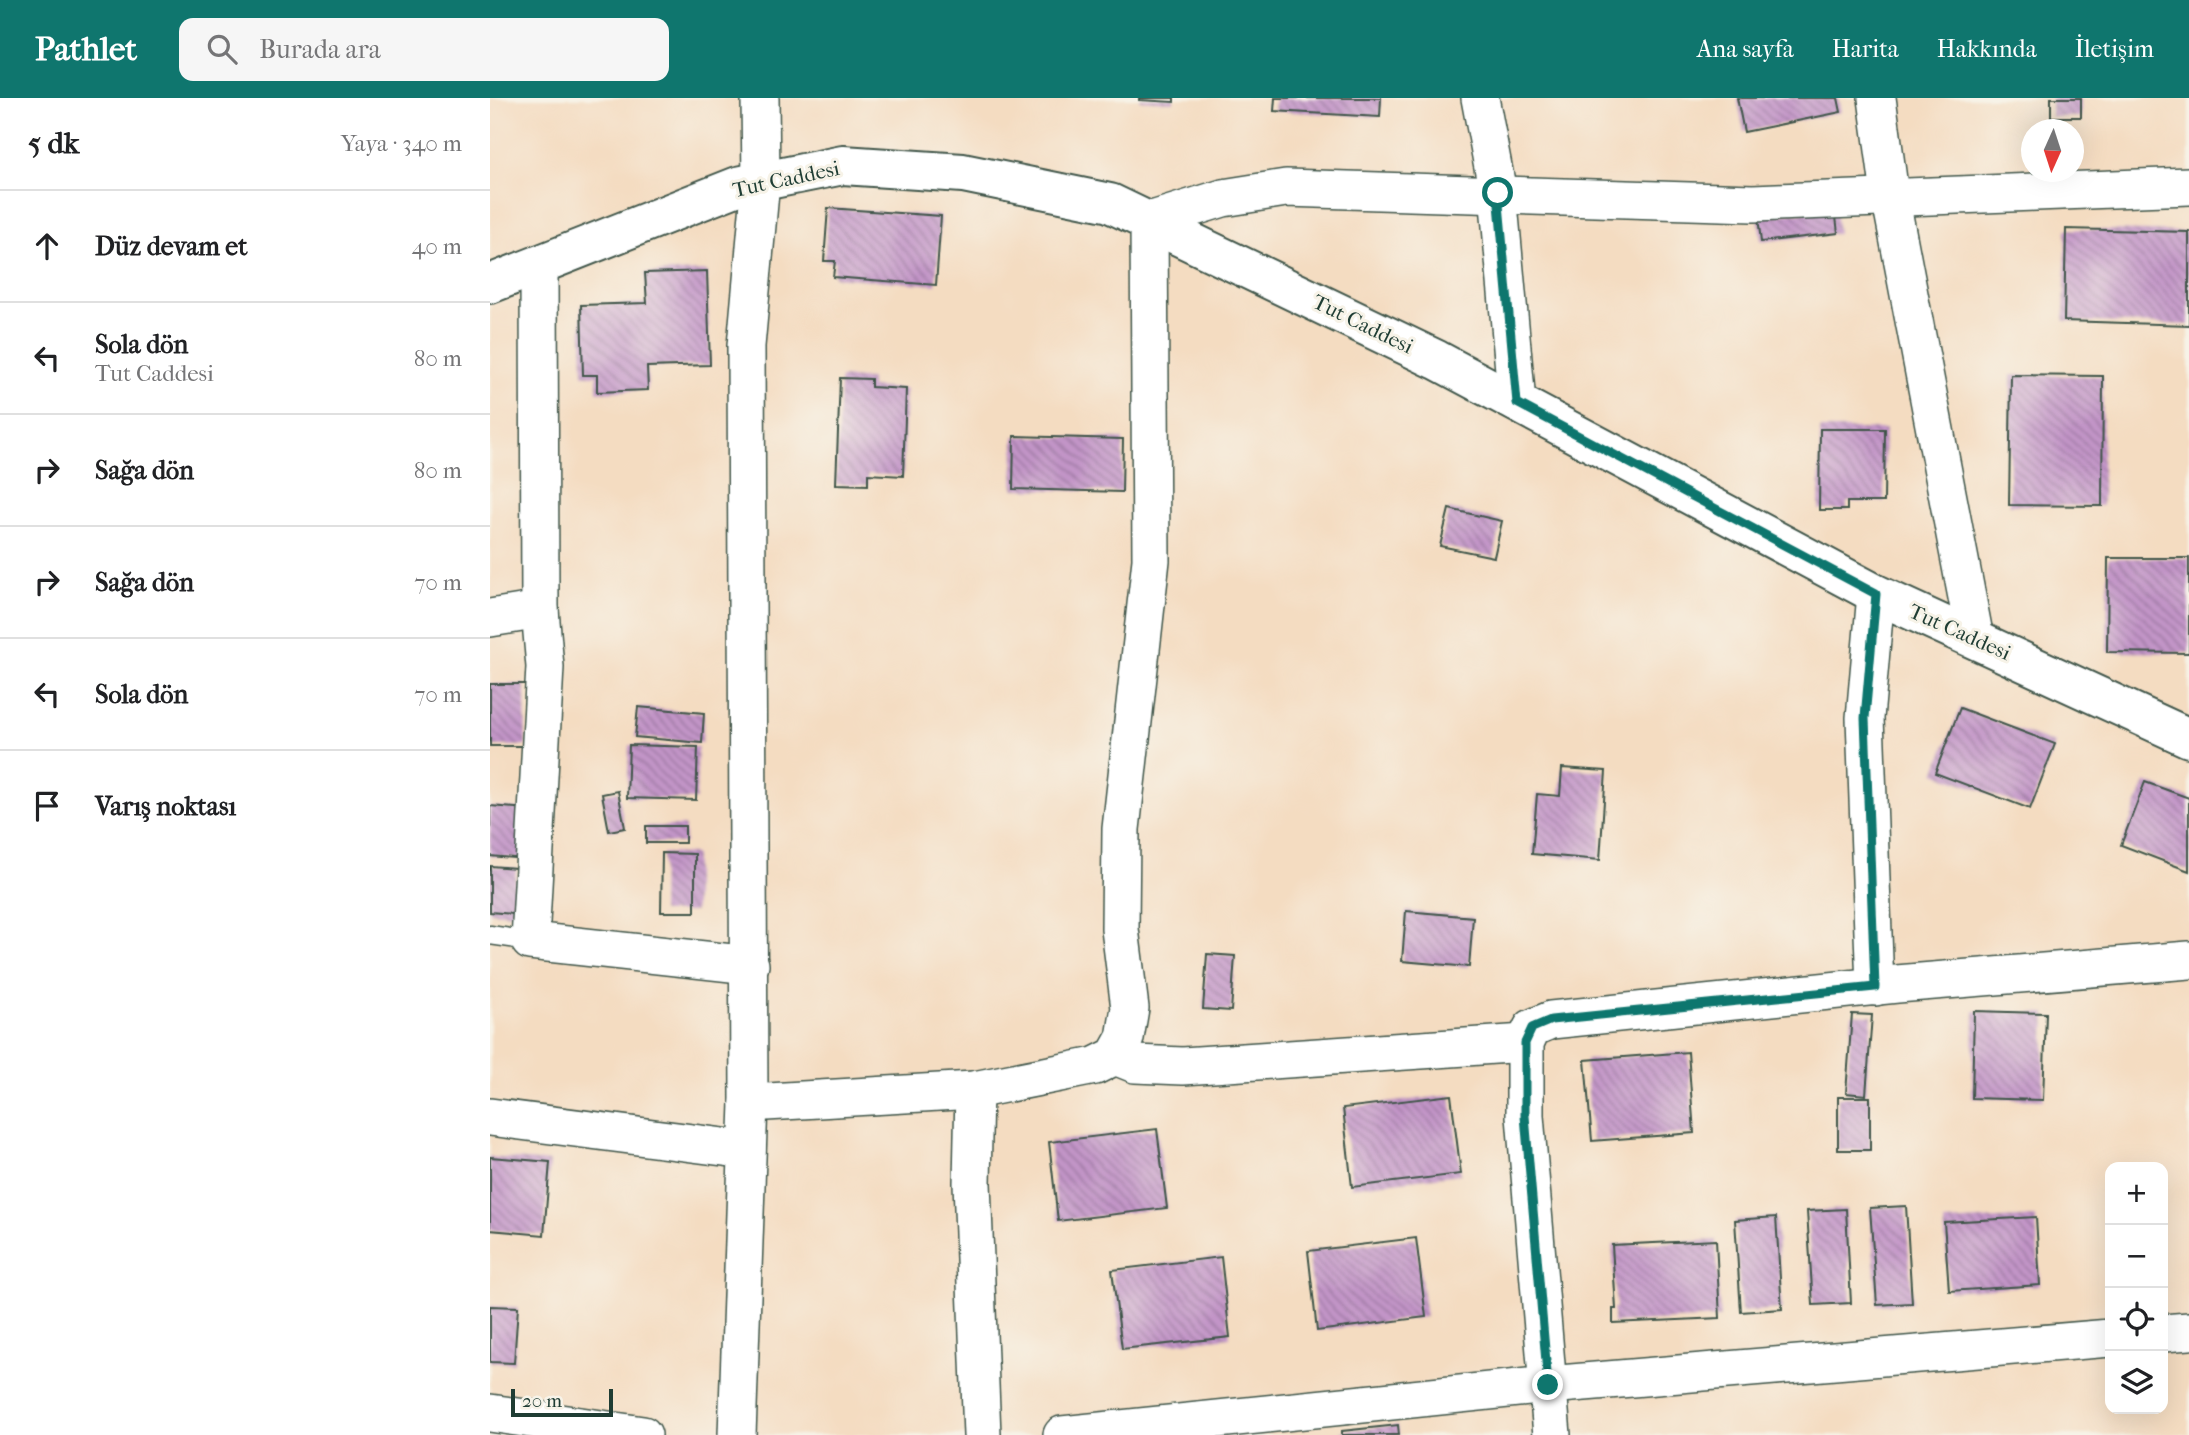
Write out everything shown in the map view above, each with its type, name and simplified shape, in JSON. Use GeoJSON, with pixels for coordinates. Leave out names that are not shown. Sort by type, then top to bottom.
{"type":"FeatureCollection","features":[{"type":"Feature","properties":{"kind":"street"},"geometry":{"type":"LineString","coordinates":[[737,1435],[749,1103],[746,346],[761,181],[760,98]]}},
{"type":"Feature","properties":{"kind":"street"},"geometry":{"type":"LineString","coordinates":[[1480,98],[1498,193],[1517,403]]}},
{"type":"Feature","properties":{"kind":"street"},"geometry":{"type":"LineString","coordinates":[[1877,98],[1890,195],[1975,639]]}},
{"type":"Feature","properties":{"kind":"street","name":"Tut Caddesi"},"geometry":{"type":"LineString","coordinates":[[490,284],[539,267],[738,186],[843,165],[963,173],[1110,202],[1437,360],[1876,594],[2189,738]]}},
{"type":"Feature","properties":{"kind":"street"},"geometry":{"type":"LineString","coordinates":[[749,1103],[974,1090],[1095,1066],[1115,1056],[1125,1038],[1130,1009],[1120,929],[1121,829],[1152,560],[1149,221],[1223,198],[1286,188],[1753,203],[1890,195],[2189,186]]}},
{"type":"Feature","properties":{"kind":"street"},"geometry":{"type":"LineString","coordinates":[[539,267],[540,610],[545,667],[530,941],[750,965]]}},
{"type":"Feature","properties":{"kind":"street"},"geometry":{"type":"LineString","coordinates":[[1875,987],[1865,718],[1876,594]]}},
{"type":"Feature","properties":{"kind":"street"},"geometry":{"type":"LineString","coordinates":[[490,618],[540,610]]}},
{"type":"Feature","properties":{"kind":"street"},"geometry":{"type":"LineString","coordinates":[[1552,1435],[1525,1116],[1525,1043],[1532,1028],[1551,1020],[1875,987],[2189,960]]}},
{"type":"Feature","properties":{"kind":"street"},"geometry":{"type":"LineString","coordinates":[[1115,1056],[1135,1065],[1172,1066],[1525,1043]]}},
{"type":"Feature","properties":{"kind":"street"},"geometry":{"type":"LineString","coordinates":[[974,1090],[972,1183],[982,1435]]}},
{"type":"Feature","properties":{"kind":"street"},"geometry":{"type":"LineString","coordinates":[[490,1117],[747,1150]]}},
{"type":"Feature","properties":{"kind":"street"},"geometry":{"type":"LineString","coordinates":[[2168,1333],[2189,1331]]}},
{"type":"Feature","properties":{"kind":"street"},"geometry":{"type":"LineString","coordinates":[[1062,1435],[1548,1385],[2105,1338]]}},
{"type":"Feature","properties":{"kind":"street"},"geometry":{"type":"LineString","coordinates":[[490,1413],[643,1435]]}},
{"type":"Feature","properties":{"kind":"lane"},"geometry":{"type":"LineString","coordinates":[[490,935],[530,941]]}},
{"type":"Feature","properties":{"kind":"building"},"geometry":{"type":"Polygon","coordinates":[[[1174,98],[1174,102],[1139,100],[1174,98]]]}},
{"type":"Feature","properties":{"kind":"building"},"geometry":{"type":"Polygon","coordinates":[[[1275,98],[1381,98],[1380,117],[1274,111],[1275,98]]]}},
{"type":"Feature","properties":{"kind":"building"},"geometry":{"type":"Polygon","coordinates":[[[1737,98],[1838,98],[1841,112],[1744,132],[1737,98]]]}},
{"type":"Feature","properties":{"kind":"building"},"geometry":{"type":"Polygon","coordinates":[[[2051,98],[2081,98],[2081,117],[2051,117],[2051,98]]]}},
{"type":"Feature","properties":{"kind":"building"},"geometry":{"type":"Polygon","coordinates":[[[828,208],[941,216],[936,285],[833,277],[835,261],[824,261],[828,208]]]}},
{"type":"Feature","properties":{"kind":"building"},"geometry":{"type":"Polygon","coordinates":[[[1835,209],[1838,233],[1761,242],[1758,217],[1835,209]]]}},
{"type":"Feature","properties":{"kind":"building"},"geometry":{"type":"Polygon","coordinates":[[[2066,229],[2189,232],[2189,325],[2064,321],[2066,229]]]}},
{"type":"Feature","properties":{"kind":"building"},"geometry":{"type":"Polygon","coordinates":[[[707,271],[710,365],[647,367],[648,390],[597,392],[597,375],[583,375],[581,305],[647,303],[645,273],[707,271]]]}},
{"type":"Feature","properties":{"kind":"building"},"geometry":{"type":"Polygon","coordinates":[[[2011,375],[2103,376],[2102,506],[2009,505],[2011,375]]]}},
{"type":"Feature","properties":{"kind":"building"},"geometry":{"type":"Polygon","coordinates":[[[840,378],[871,379],[871,387],[906,389],[903,476],[868,474],[868,485],[836,484],[840,378]]]}},
{"type":"Feature","properties":{"kind":"building"},"geometry":{"type":"Polygon","coordinates":[[[1820,429],[1885,429],[1884,502],[1847,502],[1847,510],[1819,510],[1820,429]]]}},
{"type":"Feature","properties":{"kind":"building"},"geometry":{"type":"Polygon","coordinates":[[[1014,436],[1123,439],[1122,492],[1013,489],[1014,436]]]}},
{"type":"Feature","properties":{"kind":"building"},"geometry":{"type":"Polygon","coordinates":[[[1449,509],[1502,521],[1494,557],[1440,546],[1449,509]]]}},
{"type":"Feature","properties":{"kind":"building"},"geometry":{"type":"Polygon","coordinates":[[[2108,558],[2189,558],[2189,653],[2107,652],[2108,558]]]}},
{"type":"Feature","properties":{"kind":"building"},"geometry":{"type":"Polygon","coordinates":[[[490,684],[525,684],[526,746],[490,746],[490,684]]]}},
{"type":"Feature","properties":{"kind":"building"},"geometry":{"type":"Polygon","coordinates":[[[638,707],[704,713],[702,743],[635,737],[638,707]]]}},
{"type":"Feature","properties":{"kind":"building"},"geometry":{"type":"Polygon","coordinates":[[[1960,708],[2055,744],[2030,809],[1935,773],[1960,708]]]}},
{"type":"Feature","properties":{"kind":"building"},"geometry":{"type":"Polygon","coordinates":[[[629,745],[698,747],[696,800],[627,798],[629,745]]]}},
{"type":"Feature","properties":{"kind":"building"},"geometry":{"type":"Polygon","coordinates":[[[1562,768],[1606,771],[1600,860],[1532,854],[1537,794],[1560,796],[1562,768]]]}},
{"type":"Feature","properties":{"kind":"building"},"geometry":{"type":"Polygon","coordinates":[[[2145,782],[2189,798],[2189,871],[2121,845],[2145,782]]]}},
{"type":"Feature","properties":{"kind":"building"},"geometry":{"type":"Polygon","coordinates":[[[618,791],[625,828],[609,831],[602,794],[618,791]]]}},
{"type":"Feature","properties":{"kind":"building"},"geometry":{"type":"Polygon","coordinates":[[[490,806],[528,809],[525,859],[490,856],[490,806]]]}},
{"type":"Feature","properties":{"kind":"building"},"geometry":{"type":"Polygon","coordinates":[[[646,826],[685,826],[685,843],[646,843],[646,826]]]}},
{"type":"Feature","properties":{"kind":"building"},"geometry":{"type":"Polygon","coordinates":[[[662,853],[695,854],[695,912],[661,912],[662,853]]]}},
{"type":"Feature","properties":{"kind":"building"},"geometry":{"type":"Polygon","coordinates":[[[490,866],[516,868],[513,914],[490,912],[490,866]]]}},
{"type":"Feature","properties":{"kind":"building"},"geometry":{"type":"Polygon","coordinates":[[[1406,911],[1473,917],[1469,967],[1402,961],[1406,911]]]}},
{"type":"Feature","properties":{"kind":"building"},"geometry":{"type":"Polygon","coordinates":[[[1207,954],[1235,956],[1231,1011],[1203,1009],[1207,954]]]}},
{"type":"Feature","properties":{"kind":"building"},"geometry":{"type":"Polygon","coordinates":[[[1974,1011],[2046,1013],[2043,1100],[1972,1098],[1974,1011]]]}},
{"type":"Feature","properties":{"kind":"building"},"geometry":{"type":"Polygon","coordinates":[[[1852,1014],[1872,1015],[1866,1095],[1846,1093],[1852,1014]]]}},
{"type":"Feature","properties":{"kind":"building"},"geometry":{"type":"Polygon","coordinates":[[[1688,1052],[1694,1133],[1592,1141],[1585,1060],[1688,1052]]]}},
{"type":"Feature","properties":{"kind":"building"},"geometry":{"type":"Polygon","coordinates":[[[1451,1095],[1461,1174],[1352,1187],[1343,1108],[1451,1095]]]}},
{"type":"Feature","properties":{"kind":"building"},"geometry":{"type":"Polygon","coordinates":[[[1838,1097],[1870,1097],[1870,1150],[1838,1150],[1838,1097]]]}},
{"type":"Feature","properties":{"kind":"building"},"geometry":{"type":"Polygon","coordinates":[[[1157,1129],[1167,1208],[1058,1221],[1049,1142],[1157,1129]]]}},
{"type":"Feature","properties":{"kind":"building"},"geometry":{"type":"Polygon","coordinates":[[[490,1157],[550,1162],[544,1235],[490,1230],[490,1157]]]}},
{"type":"Feature","properties":{"kind":"building"},"geometry":{"type":"Polygon","coordinates":[[[1906,1206],[1912,1303],[1877,1305],[1870,1208],[1906,1206]]]}},
{"type":"Feature","properties":{"kind":"building"},"geometry":{"type":"Polygon","coordinates":[[[1846,1209],[1851,1303],[1813,1305],[1807,1211],[1846,1209]]]}},
{"type":"Feature","properties":{"kind":"building"},"geometry":{"type":"Polygon","coordinates":[[[1776,1217],[1782,1309],[1741,1312],[1735,1220],[1776,1217]]]}},
{"type":"Feature","properties":{"kind":"building"},"geometry":{"type":"Polygon","coordinates":[[[2036,1217],[2040,1285],[1949,1291],[1944,1222],[2036,1217]]]}},
{"type":"Feature","properties":{"kind":"building"},"geometry":{"type":"Polygon","coordinates":[[[1416,1238],[1426,1317],[1317,1331],[1308,1251],[1416,1238]]]}},
{"type":"Feature","properties":{"kind":"building"},"geometry":{"type":"Polygon","coordinates":[[[1716,1240],[1720,1318],[1613,1323],[1613,1309],[1616,1309],[1612,1245],[1716,1240]]]}},
{"type":"Feature","properties":{"kind":"building"},"geometry":{"type":"Polygon","coordinates":[[[1221,1257],[1230,1337],[1122,1349],[1112,1270],[1221,1257]]]}},
{"type":"Feature","properties":{"kind":"building"},"geometry":{"type":"Polygon","coordinates":[[[490,1306],[518,1307],[514,1363],[490,1362],[490,1306]]]}},
{"type":"Feature","properties":{"kind":"building"},"geometry":{"type":"Polygon","coordinates":[[[1398,1425],[1399,1435],[1342,1435],[1342,1431],[1398,1425]]]}},
{"type":"Feature","properties":{"kind":"route"},"geometry":{"type":"LineString","coordinates":[[1498,193],[1517,403],[1876,594],[1865,718],[1875,987],[1551,1020],[1532,1028],[1525,1043],[1525,1116],[1548,1385]]}}]}
